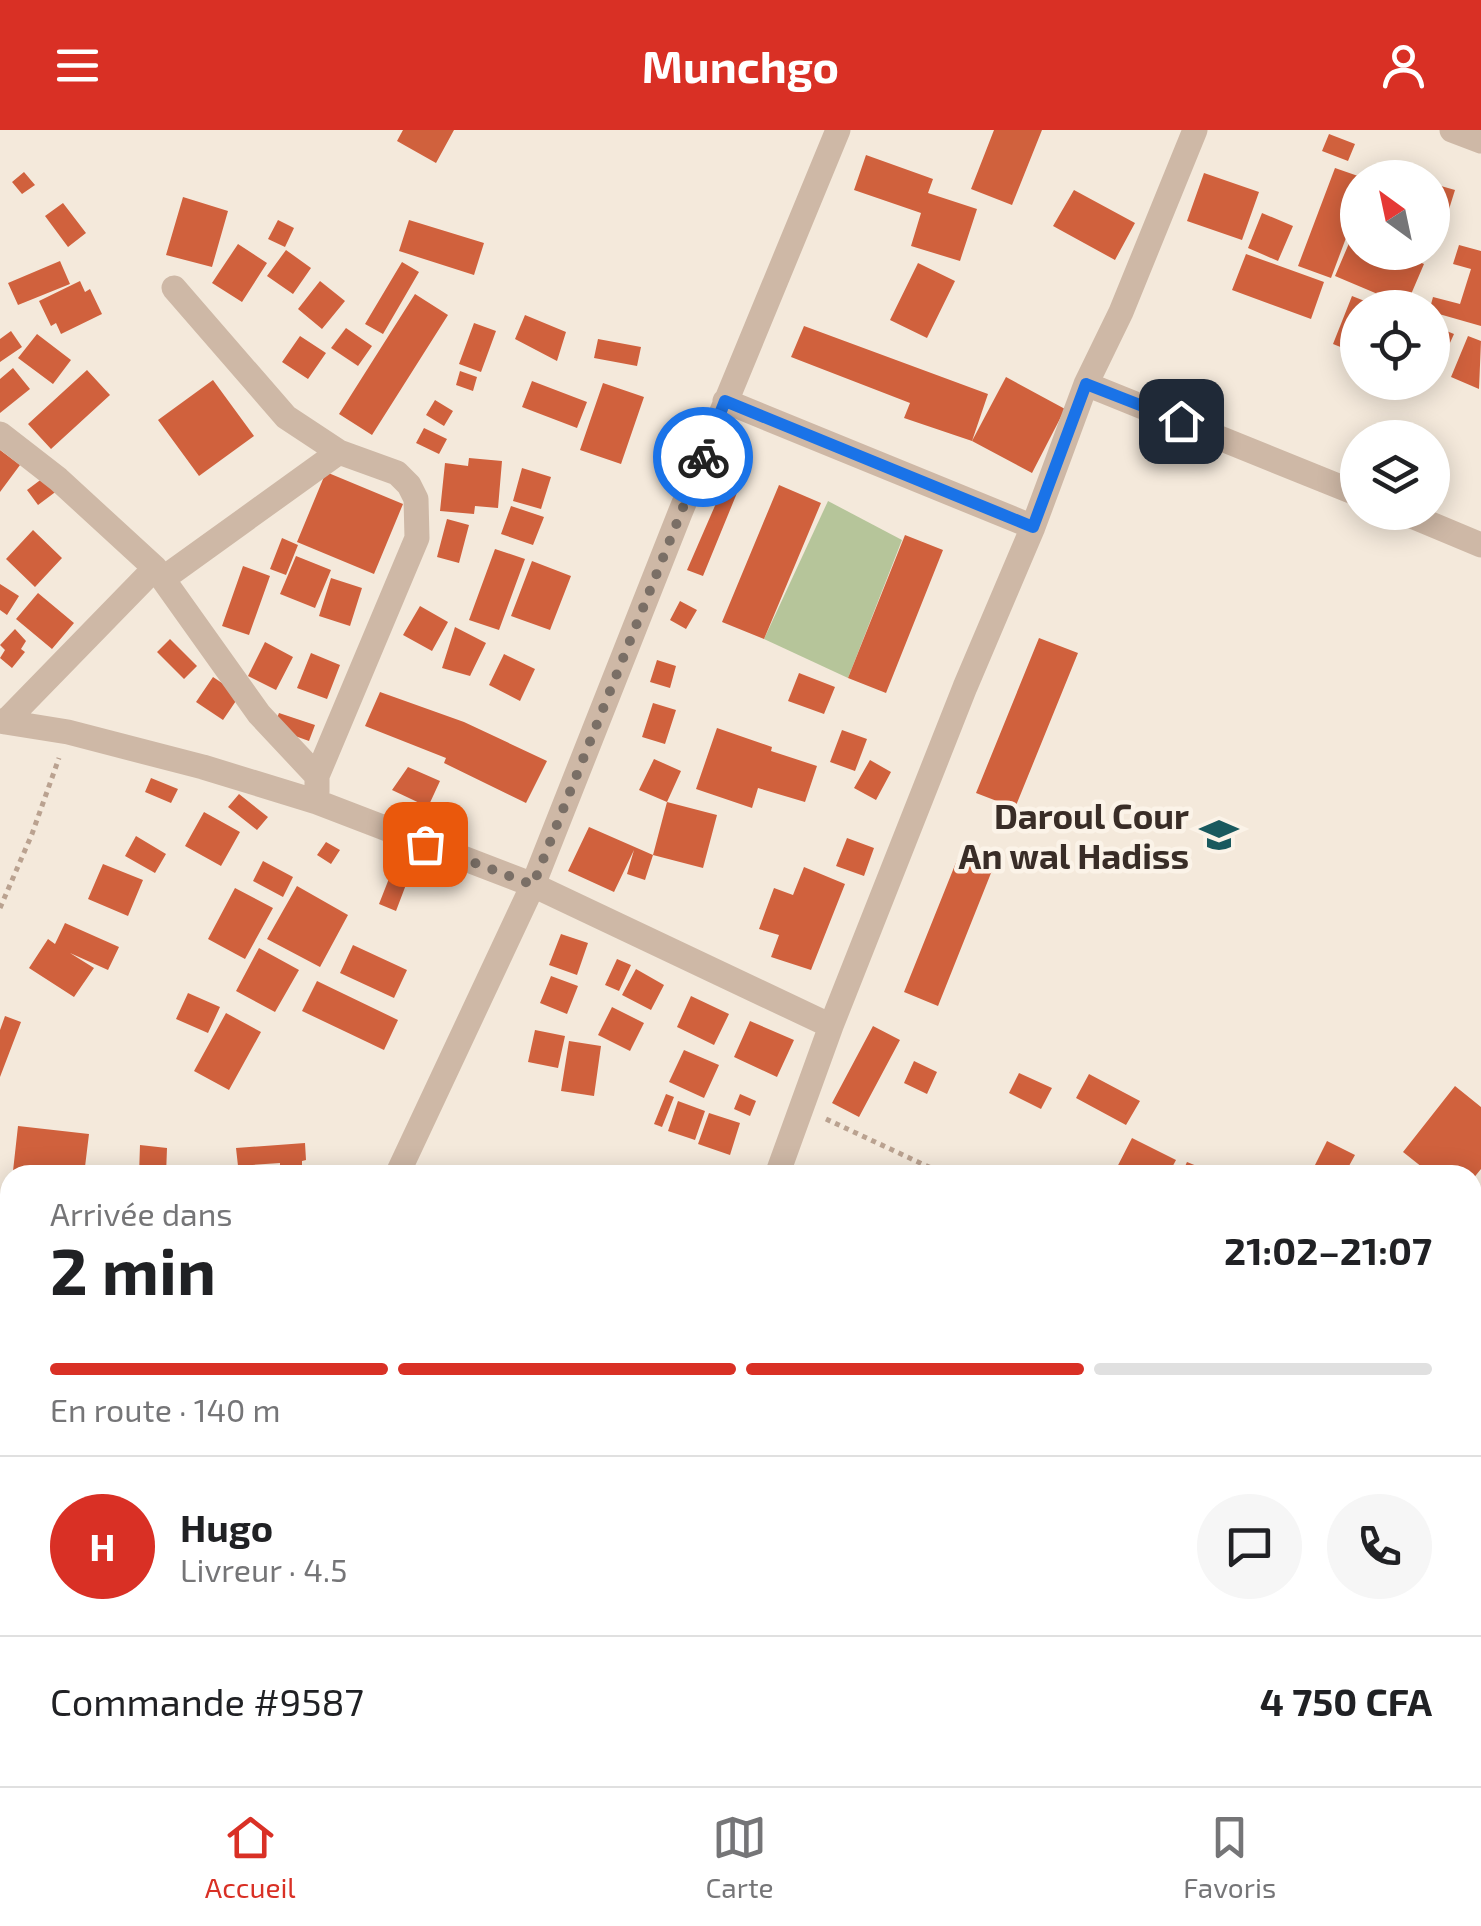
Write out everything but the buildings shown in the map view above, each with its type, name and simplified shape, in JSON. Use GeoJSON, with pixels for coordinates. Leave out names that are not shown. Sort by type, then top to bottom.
{"type":"FeatureCollection","features":[{"type":"Feature","properties":{"kind":"street"},"geometry":{"type":"LineString","coordinates":[[402,1165],[533,885],[725,401],[838,130]]}},
{"type":"Feature","properties":{"kind":"street"},"geometry":{"type":"LineString","coordinates":[[781,1165],[831,1026],[965,687],[1033,527],[1086,384],[1120,312],[1194,130]]}},
{"type":"Feature","properties":{"kind":"street"},"geometry":{"type":"LineString","coordinates":[[1452,130],[1481,141]]}},
{"type":"Feature","properties":{"kind":"street"},"geometry":{"type":"LineString","coordinates":[[174,288],[286,417],[339,452],[396,473],[416,499],[417,538],[317,789]]}},
{"type":"Feature","properties":{"kind":"street"},"geometry":{"type":"LineString","coordinates":[[1086,384],[1340,487]]}},
{"type":"Feature","properties":{"kind":"street"},"geometry":{"type":"LineString","coordinates":[[725,401],[1033,527]]}},
{"type":"Feature","properties":{"kind":"street"},"geometry":{"type":"LineString","coordinates":[[0,434],[58,479],[159,573],[317,789]]}},
{"type":"Feature","properties":{"kind":"street"},"geometry":{"type":"LineString","coordinates":[[2,721],[159,573],[339,452]]}},
{"type":"Feature","properties":{"kind":"street"},"geometry":{"type":"LineString","coordinates":[[1445,530],[1481,545]]}},
{"type":"Feature","properties":{"kind":"street"},"geometry":{"type":"LineString","coordinates":[[2,721],[68,732],[203,767],[317,789],[533,885],[831,1026]]}},
{"type":"Feature","properties":{"kind":"path"},"geometry":{"type":"LineString","coordinates":[[0,908],[32,834],[68,732]]}},
{"type":"Feature","properties":{"kind":"path"},"geometry":{"type":"LineString","coordinates":[[803,1108],[925,1165]]}},
{"type":"Feature","properties":{"kind":"green space"},"geometry":{"type":"Polygon","coordinates":[[[828,501],[902,540],[848,678],[764,639],[828,501]]]}},
{"type":"Feature","properties":{"kind":"way so far"},"geometry":{"type":"LineString","coordinates":[[425,844],[533,885],[703,457]]}},
{"type":"Feature","properties":{"kind":"place","name":"Daroul Cour An wal Hadiss"},"geometry":{"type":"Point","coordinates":[1219,835]}},
{"type":"Feature","properties":{"kind":"route"},"geometry":{"type":"LineString","coordinates":[[703,457],[725,401],[1033,527],[1086,384],[1181,421]]}}]}
